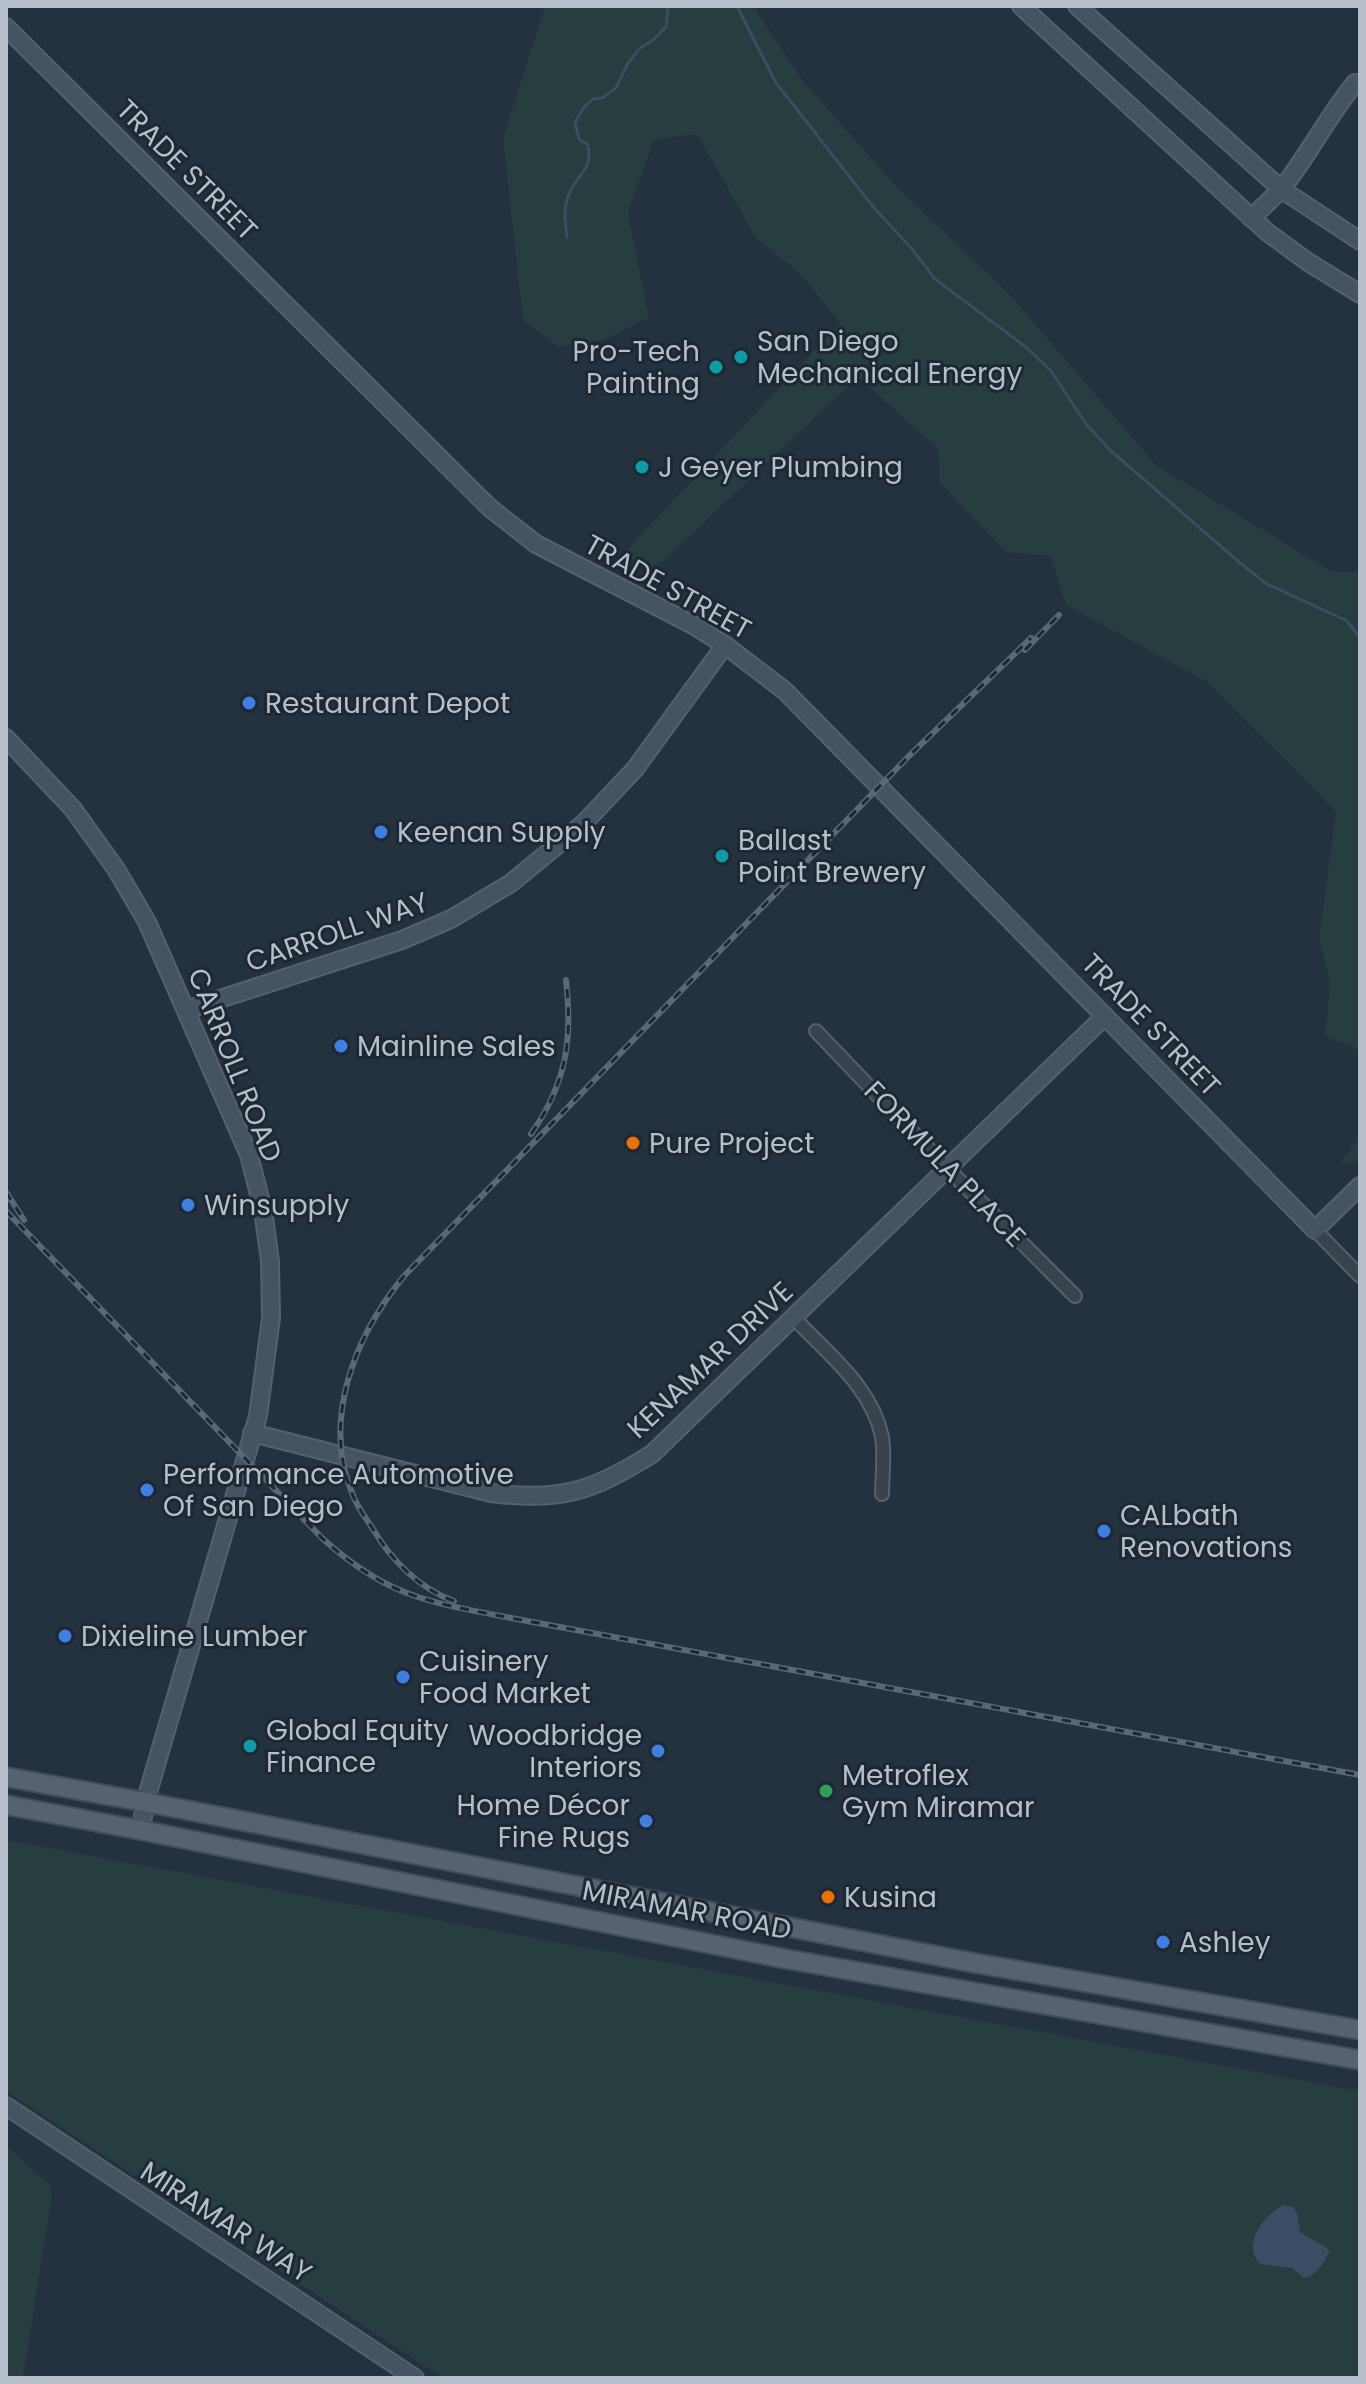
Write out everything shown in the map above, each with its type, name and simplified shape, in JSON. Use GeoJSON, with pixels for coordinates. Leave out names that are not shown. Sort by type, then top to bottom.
{"type":"FeatureCollection","features":[{"type":"Feature","properties":{"kind":"main road","name":"MIRAMAR ROAD"},"geometry":{"type":"LineString","coordinates":[[6,1777],[969,1962],[1360,2030]]}},
{"type":"Feature","properties":{"kind":"main road","name":"MIRAMAR ROAD"},"geometry":{"type":"LineString","coordinates":[[6,1805],[786,1959],[1360,2060]]}},
{"type":"Feature","properties":{"kind":"street"},"geometry":{"type":"LineString","coordinates":[[1021,6],[1251,218],[1308,262],[1360,294]]}},
{"type":"Feature","properties":{"kind":"street"},"geometry":{"type":"LineString","coordinates":[[1077,6],[1281,189],[1360,241]]}},
{"type":"Feature","properties":{"kind":"street","name":"TRADE STREET"},"geometry":{"type":"LineString","coordinates":[[6,27],[490,508],[546,550],[693,625],[725,645],[785,691],[1360,1276]]}},
{"type":"Feature","properties":{"kind":"street"},"geometry":{"type":"LineString","coordinates":[[1251,218],[1281,189],[1332,111],[1355,83]]}},
{"type":"Feature","properties":{"kind":"street","name":"CARROLL WAY"},"geometry":{"type":"LineString","coordinates":[[186,1010],[402,940],[451,919],[511,883],[583,824],[635,769],[725,645]]}},
{"type":"Feature","properties":{"kind":"street","name":"CARROLL ROAD"},"geometry":{"type":"LineString","coordinates":[[6,738],[73,809],[116,869],[147,922],[249,1155],[263,1210],[270,1261],[271,1318],[264,1379],[252,1433],[145,1802],[140,1830]]}},
{"type":"Feature","properties":{"kind":"street","name":"KENAMAR DRIVE"},"geometry":{"type":"LineString","coordinates":[[252,1433],[491,1493],[529,1498],[570,1494],[611,1480],[652,1454],[1105,1016]]}},
{"type":"Feature","properties":{"kind":"street","name":"FORMULA PLACE"},"geometry":{"type":"LineString","coordinates":[[816,1031],[1075,1296]]}},
{"type":"Feature","properties":{"kind":"street"},"geometry":{"type":"LineString","coordinates":[[1315,1230],[1360,1186]]}},
{"type":"Feature","properties":{"kind":"street"},"geometry":{"type":"LineString","coordinates":[[794,1318],[863,1389],[875,1412],[882,1440],[882,1494]]}},
{"type":"Feature","properties":{"kind":"street","name":"MIRAMAR WAY"},"geometry":{"type":"LineString","coordinates":[[7,2107],[415,2378]]}},
{"type":"Feature","properties":{"kind":"green space"},"geometry":{"type":"Polygon","coordinates":[[[545,6],[753,6],[803,81],[897,187],[1008,293],[1156,465],[1332,572],[1360,572],[1360,1052],[1325,1036],[1330,983],[1319,938],[1336,812],[1209,683],[1066,605],[1050,556],[1006,552],[940,483],[938,449],[858,377],[653,571],[623,554],[840,323],[800,274],[756,238],[697,134],[654,140],[628,212],[649,317],[604,340],[559,347],[523,320],[503,138],[545,6]]]}},
{"type":"Feature","properties":{"kind":"green space"},"geometry":{"type":"Polygon","coordinates":[[[1360,1137],[1360,1161],[1339,1165],[1360,1137]]]}},
{"type":"Feature","properties":{"kind":"green space"},"geometry":{"type":"Polygon","coordinates":[[[6,1840],[1360,2091],[1360,2378],[443,2378],[6,2091],[6,1840]]]}},
{"type":"Feature","properties":{"kind":"green space"},"geometry":{"type":"Polygon","coordinates":[[[6,2146],[49,2184],[52,2195],[23,2378],[6,2378],[6,2146]]]}},
{"type":"Feature","properties":{"kind":"water"},"geometry":{"type":"Polygon","coordinates":[[[1284,2205],[1293,2207],[1297,2213],[1300,2232],[1330,2250],[1317,2271],[1304,2278],[1292,2268],[1260,2264],[1255,2256],[1253,2248],[1257,2231],[1269,2215],[1284,2205]]]}},
{"type":"Feature","properties":{"kind":"waterway"},"geometry":{"type":"LineString","coordinates":[[567,237],[566,203],[589,160],[588,145],[579,139],[575,122],[593,99],[602,98],[616,88],[628,63],[640,48],[666,27],[668,6]]}},
{"type":"Feature","properties":{"kind":"waterway"},"geometry":{"type":"LineString","coordinates":[[737,6],[776,83],[875,209],[935,279],[1026,347],[1051,371],[1086,424],[1110,450],[1239,562],[1265,583],[1347,621],[1360,638]]}},
{"type":"Feature","properties":{"kind":"railway"},"geometry":{"type":"LineString","coordinates":[[1025,650],[1059,615]]}},
{"type":"Feature","properties":{"kind":"railway"},"geometry":{"type":"LineString","coordinates":[[454,1601],[418,1581],[388,1552],[356,1502],[344,1469],[342,1410],[348,1381],[371,1325],[404,1276],[909,756],[1031,638]]}},
{"type":"Feature","properties":{"kind":"railway"},"geometry":{"type":"LineString","coordinates":[[531,1134],[552,1097],[564,1061],[568,1022],[566,980]]}},
{"type":"Feature","properties":{"kind":"railway"},"geometry":{"type":"LineString","coordinates":[[6,1192],[24,1220]]}},
{"type":"Feature","properties":{"kind":"railway"},"geometry":{"type":"LineString","coordinates":[[6,1211],[322,1538],[345,1558],[388,1585],[432,1601],[511,1618],[1360,1775]]}},
{"type":"Feature","properties":{"kind":"place","name":"San Diego Mechanical Energy"},"geometry":{"type":"Point","coordinates":[741,357]}},
{"type":"Feature","properties":{"kind":"place","name":"Pro-Tech Painting"},"geometry":{"type":"Point","coordinates":[716,367]}},
{"type":"Feature","properties":{"kind":"place","name":"J Geyer Plumbing"},"geometry":{"type":"Point","coordinates":[642,467]}},
{"type":"Feature","properties":{"kind":"place","name":"Restaurant Depot"},"geometry":{"type":"Point","coordinates":[249,703]}},
{"type":"Feature","properties":{"kind":"place","name":"Keenan Supply"},"geometry":{"type":"Point","coordinates":[381,832]}},
{"type":"Feature","properties":{"kind":"place","name":"Ballast Point Brewery"},"geometry":{"type":"Point","coordinates":[722,856]}},
{"type":"Feature","properties":{"kind":"place","name":"Mainline Sales"},"geometry":{"type":"Point","coordinates":[341,1046]}},
{"type":"Feature","properties":{"kind":"place","name":"Pure Project"},"geometry":{"type":"Point","coordinates":[633,1143]}},
{"type":"Feature","properties":{"kind":"place","name":"Winsupply"},"geometry":{"type":"Point","coordinates":[188,1205]}},
{"type":"Feature","properties":{"kind":"place","name":"Performance Automotive Of San Diego"},"geometry":{"type":"Point","coordinates":[147,1490]}},
{"type":"Feature","properties":{"kind":"place","name":"CALbath Renovations"},"geometry":{"type":"Point","coordinates":[1104,1531]}},
{"type":"Feature","properties":{"kind":"place","name":"Dixieline Lumber"},"geometry":{"type":"Point","coordinates":[65,1636]}},
{"type":"Feature","properties":{"kind":"place","name":"Cuisinery Food Market"},"geometry":{"type":"Point","coordinates":[403,1677]}},
{"type":"Feature","properties":{"kind":"place","name":"Global Equity Finance"},"geometry":{"type":"Point","coordinates":[250,1746]}},
{"type":"Feature","properties":{"kind":"place","name":"Woodbridge Interiors"},"geometry":{"type":"Point","coordinates":[658,1751]}},
{"type":"Feature","properties":{"kind":"place","name":"Metroflex Gym Miramar"},"geometry":{"type":"Point","coordinates":[826,1791]}},
{"type":"Feature","properties":{"kind":"place","name":"Home Décor Fine Rugs"},"geometry":{"type":"Point","coordinates":[646,1821]}},
{"type":"Feature","properties":{"kind":"place","name":"Kusina"},"geometry":{"type":"Point","coordinates":[828,1897]}},
{"type":"Feature","properties":{"kind":"place","name":"Ashley"},"geometry":{"type":"Point","coordinates":[1163,1942]}}]}
